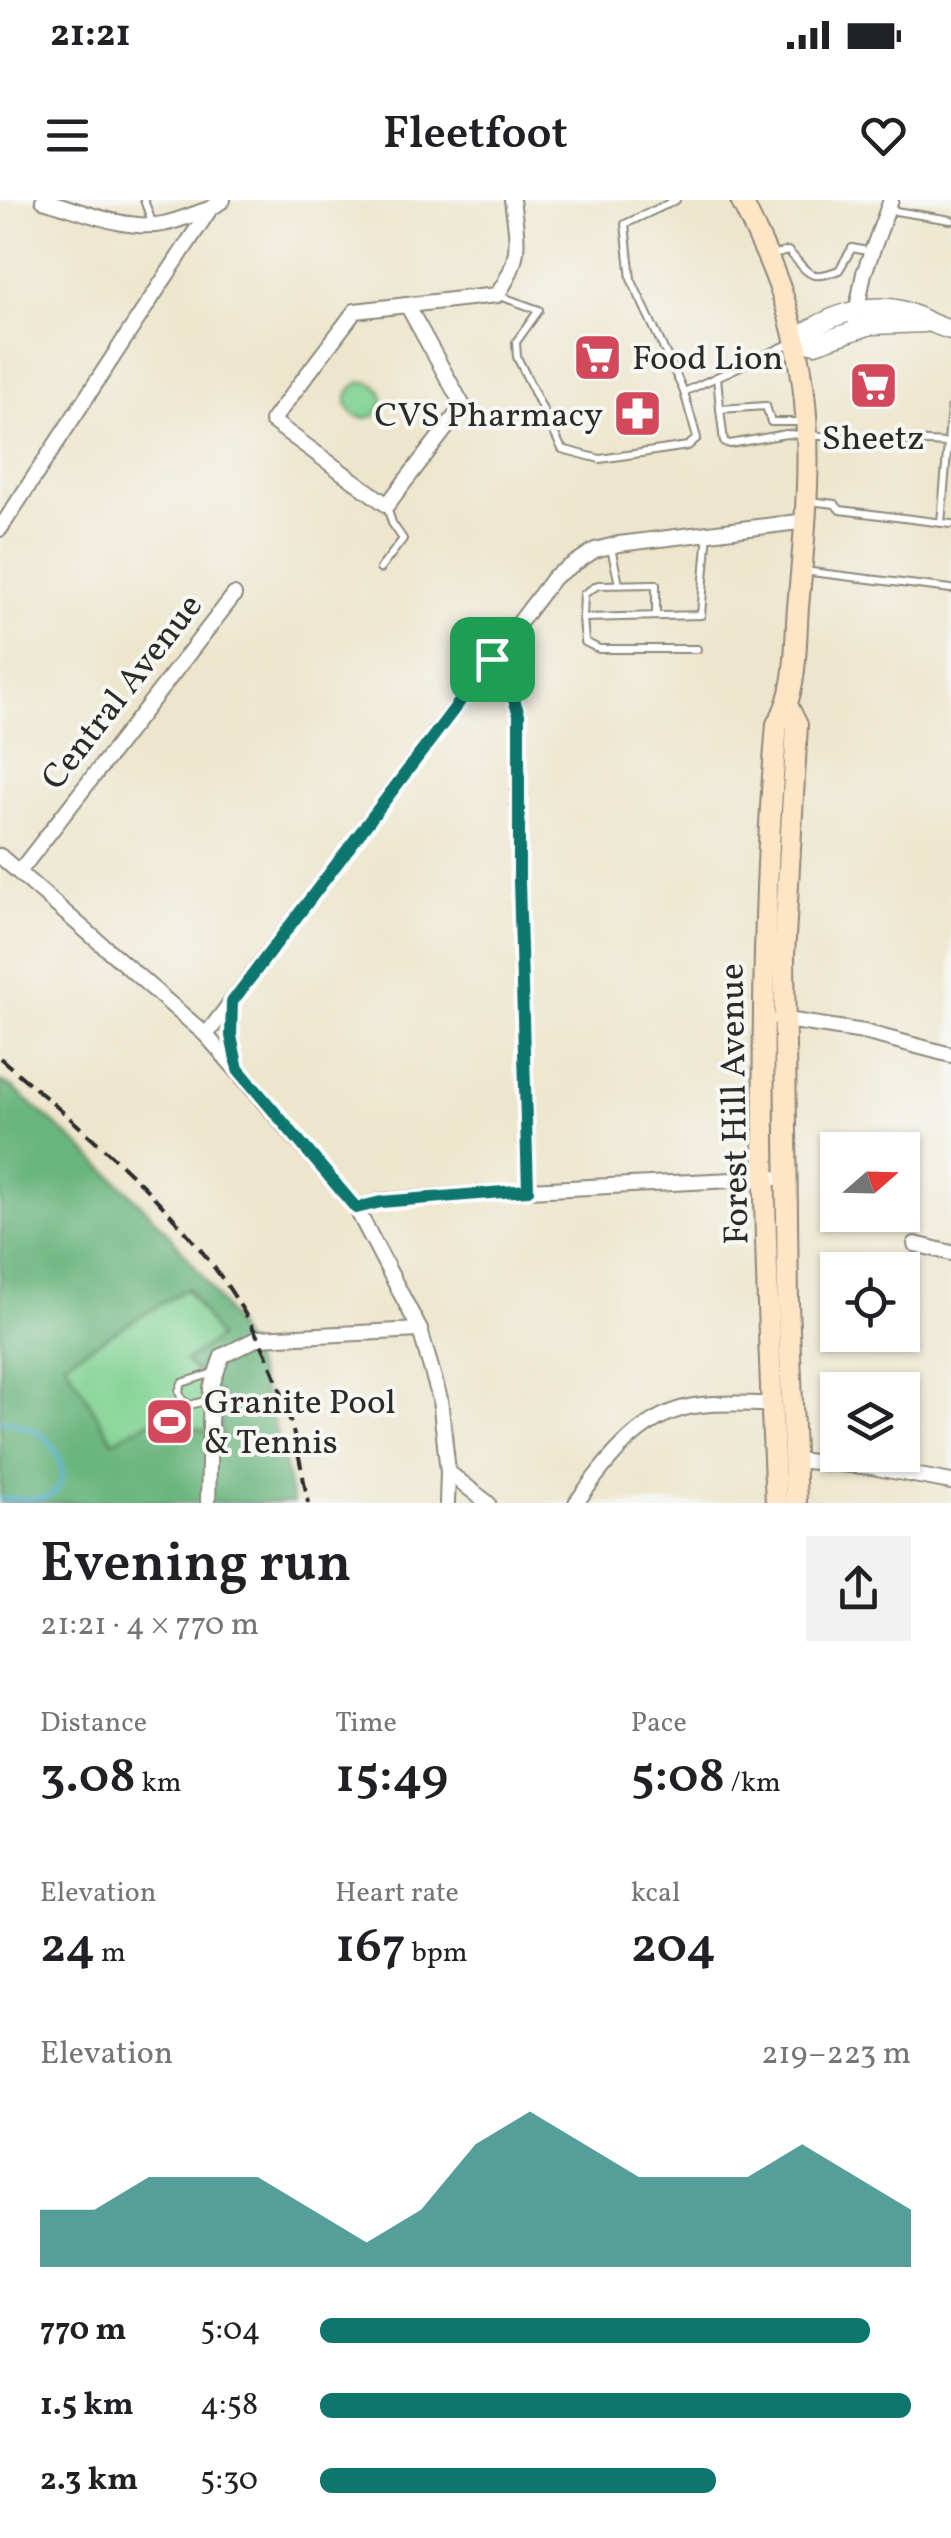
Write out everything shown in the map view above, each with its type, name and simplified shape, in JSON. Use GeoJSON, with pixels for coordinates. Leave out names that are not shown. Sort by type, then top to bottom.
{"type":"FeatureCollection","features":[{"type":"Feature","properties":{"kind":"main road","name":"Forest Hill Avenue"},"geometry":{"type":"LineString","coordinates":[[742,200],[767,257],[795,340],[808,428],[807,511],[788,707],[797,725],[774,1018],[772,1404],[776,1503]]}},
{"type":"Feature","properties":{"kind":"main road","name":"Forest Hill Avenue"},"geometry":{"type":"LineString","coordinates":[[775,1178],[796,1503]]}},
{"type":"Feature","properties":{"kind":"street"},"geometry":{"type":"LineString","coordinates":[[44,200],[121,222],[153,224],[218,202]]}},
{"type":"Feature","properties":{"kind":"street"},"geometry":{"type":"LineString","coordinates":[[407,306],[463,406],[387,505],[272,421],[355,311],[497,295],[511,274],[519,247],[512,200]]}},
{"type":"Feature","properties":{"kind":"street"},"geometry":{"type":"LineString","coordinates":[[0,528],[218,202]]}},
{"type":"Feature","properties":{"kind":"street"},"geometry":{"type":"LineString","coordinates":[[853,330],[864,274],[889,205]]}},
{"type":"Feature","properties":{"kind":"street"},"geometry":{"type":"LineString","coordinates":[[795,340],[811,328],[857,310],[878,307],[908,312],[925,324]]}},
{"type":"Feature","properties":{"kind":"street"},"geometry":{"type":"LineString","coordinates":[[795,340],[816,344],[880,324],[925,324],[951,330]]}},
{"type":"Feature","properties":{"kind":"street"},"geometry":{"type":"LineString","coordinates":[[206,1035],[554,577],[595,550],[610,546],[807,511]]}},
{"type":"Feature","properties":{"kind":"street","name":"Central Avenue"},"geometry":{"type":"LineString","coordinates":[[18,872],[234,595]]}},
{"type":"Feature","properties":{"kind":"street"},"geometry":{"type":"LineString","coordinates":[[492,659],[506,678],[519,714],[519,881],[528,1190]]}},
{"type":"Feature","properties":{"kind":"street"},"geometry":{"type":"LineString","coordinates":[[0,856],[206,1035],[356,1208],[420,1330],[440,1399],[448,1472],[447,1503]]}},
{"type":"Feature","properties":{"kind":"street"},"geometry":{"type":"LineString","coordinates":[[232,1002],[231,1036],[238,1069]]}},
{"type":"Feature","properties":{"kind":"street"},"geometry":{"type":"LineString","coordinates":[[774,1018],[864,1032],[951,1055]]}},
{"type":"Feature","properties":{"kind":"street"},"geometry":{"type":"LineString","coordinates":[[356,1208],[381,1202],[528,1190],[775,1178]]}},
{"type":"Feature","properties":{"kind":"street"},"geometry":{"type":"LineString","coordinates":[[915,1244],[951,1253]]}},
{"type":"Feature","properties":{"kind":"street"},"geometry":{"type":"LineString","coordinates":[[208,1503],[211,1399],[214,1373],[222,1356],[258,1338],[420,1330]]}},
{"type":"Feature","properties":{"kind":"street"},"geometry":{"type":"LineString","coordinates":[[576,1503],[614,1450],[660,1415],[700,1405],[772,1404]]}},
{"type":"Feature","properties":{"kind":"street"},"geometry":{"type":"LineString","coordinates":[[794,1460],[872,1467],[951,1482]]}},
{"type":"Feature","properties":{"kind":"street"},"geometry":{"type":"LineString","coordinates":[[448,1472],[488,1503]]}},
{"type":"Feature","properties":{"kind":"lane"},"geometry":{"type":"LineString","coordinates":[[144,200],[153,224]]}},
{"type":"Feature","properties":{"kind":"lane"},"geometry":{"type":"LineString","coordinates":[[497,295],[538,310],[516,342],[516,357],[562,449],[600,458],[688,446],[697,438],[684,392],[631,279],[626,224],[676,200]]}},
{"type":"Feature","properties":{"kind":"lane"},"geometry":{"type":"LineString","coordinates":[[889,205],[951,220]]}},
{"type":"Feature","properties":{"kind":"lane"},"geometry":{"type":"LineString","coordinates":[[767,257],[788,251],[800,269],[813,275],[839,270],[852,248],[872,252]]}},
{"type":"Feature","properties":{"kind":"lane"},"geometry":{"type":"LineString","coordinates":[[684,392],[795,340]]}},
{"type":"Feature","properties":{"kind":"lane"},"geometry":{"type":"LineString","coordinates":[[717,376],[724,442],[770,439],[808,428]]}},
{"type":"Feature","properties":{"kind":"lane"},"geometry":{"type":"LineString","coordinates":[[720,410],[766,406],[771,422],[770,439]]}},
{"type":"Feature","properties":{"kind":"lane"},"geometry":{"type":"LineString","coordinates":[[941,524],[951,408]]}},
{"type":"Feature","properties":{"kind":"lane"},"geometry":{"type":"LineString","coordinates":[[771,422],[946,443]]}},
{"type":"Feature","properties":{"kind":"lane"},"geometry":{"type":"LineString","coordinates":[[807,511],[836,504],[840,510],[951,524]]}},
{"type":"Feature","properties":{"kind":"lane"},"geometry":{"type":"LineString","coordinates":[[380,569],[403,539],[392,523],[387,505]]}},
{"type":"Feature","properties":{"kind":"lane"},"geometry":{"type":"LineString","coordinates":[[583,618],[702,616],[708,531]]}},
{"type":"Feature","properties":{"kind":"lane"},"geometry":{"type":"LineString","coordinates":[[610,546],[619,585]]}},
{"type":"Feature","properties":{"kind":"lane"},"geometry":{"type":"LineString","coordinates":[[802,571],[951,590]]}},
{"type":"Feature","properties":{"kind":"lane"},"geometry":{"type":"LineString","coordinates":[[656,616],[656,584],[598,585],[584,594],[585,642],[599,650],[697,649]]}},
{"type":"Feature","properties":{"kind":"lane"},"geometry":{"type":"LineString","coordinates":[[211,1399],[190,1405],[182,1400],[179,1391],[182,1384],[214,1373]]}},
{"type":"Feature","properties":{"kind":"green space"},"geometry":{"type":"Polygon","coordinates":[[[365,382],[378,387],[383,400],[378,413],[365,418],[352,413],[347,400],[352,387],[365,382]]]}},
{"type":"Feature","properties":{"kind":"green space"},"geometry":{"type":"Polygon","coordinates":[[[0,1081],[13,1088],[118,1182],[183,1250],[211,1288],[256,1370],[273,1419],[293,1503],[0,1503],[0,1081]],[[188,1288],[65,1362],[113,1441],[158,1417],[221,1436],[221,1395],[185,1361],[218,1338],[188,1288]]]}},
{"type":"Feature","properties":{"kind":"green space","name":"Granite Pool & Tennis"},"geometry":{"type":"Polygon","coordinates":[[[178,1277],[249,1382],[280,1489],[75,1503],[44,1363],[178,1277]]]}},
{"type":"Feature","properties":{"kind":"waterway"},"geometry":{"type":"LineString","coordinates":[[0,1420],[44,1437],[56,1450],[62,1468],[60,1485],[47,1497],[0,1499]]}},
{"type":"Feature","properties":{"kind":"railway"},"geometry":{"type":"LineString","coordinates":[[0,1058],[163,1207],[232,1293],[260,1341],[281,1392],[308,1503]]}},
{"type":"Feature","properties":{"kind":"place","name":"Food Lion"},"geometry":{"type":"Point","coordinates":[597,357]}},
{"type":"Feature","properties":{"kind":"place","name":"Sheetz"},"geometry":{"type":"Point","coordinates":[873,385]}},
{"type":"Feature","properties":{"kind":"place","name":"CVS Pharmacy"},"geometry":{"type":"Point","coordinates":[638,414]}},
{"type":"Feature","properties":{"kind":"place","name":"Granite Pool & Tennis"},"geometry":{"type":"Point","coordinates":[169,1421]}},
{"type":"Feature","properties":{"kind":"route"},"geometry":{"type":"LineString","coordinates":[[492,659],[506,678],[519,714],[519,881],[528,1190],[381,1202],[356,1208],[238,1069],[231,1036],[232,1002],[492,659]]}}]}
